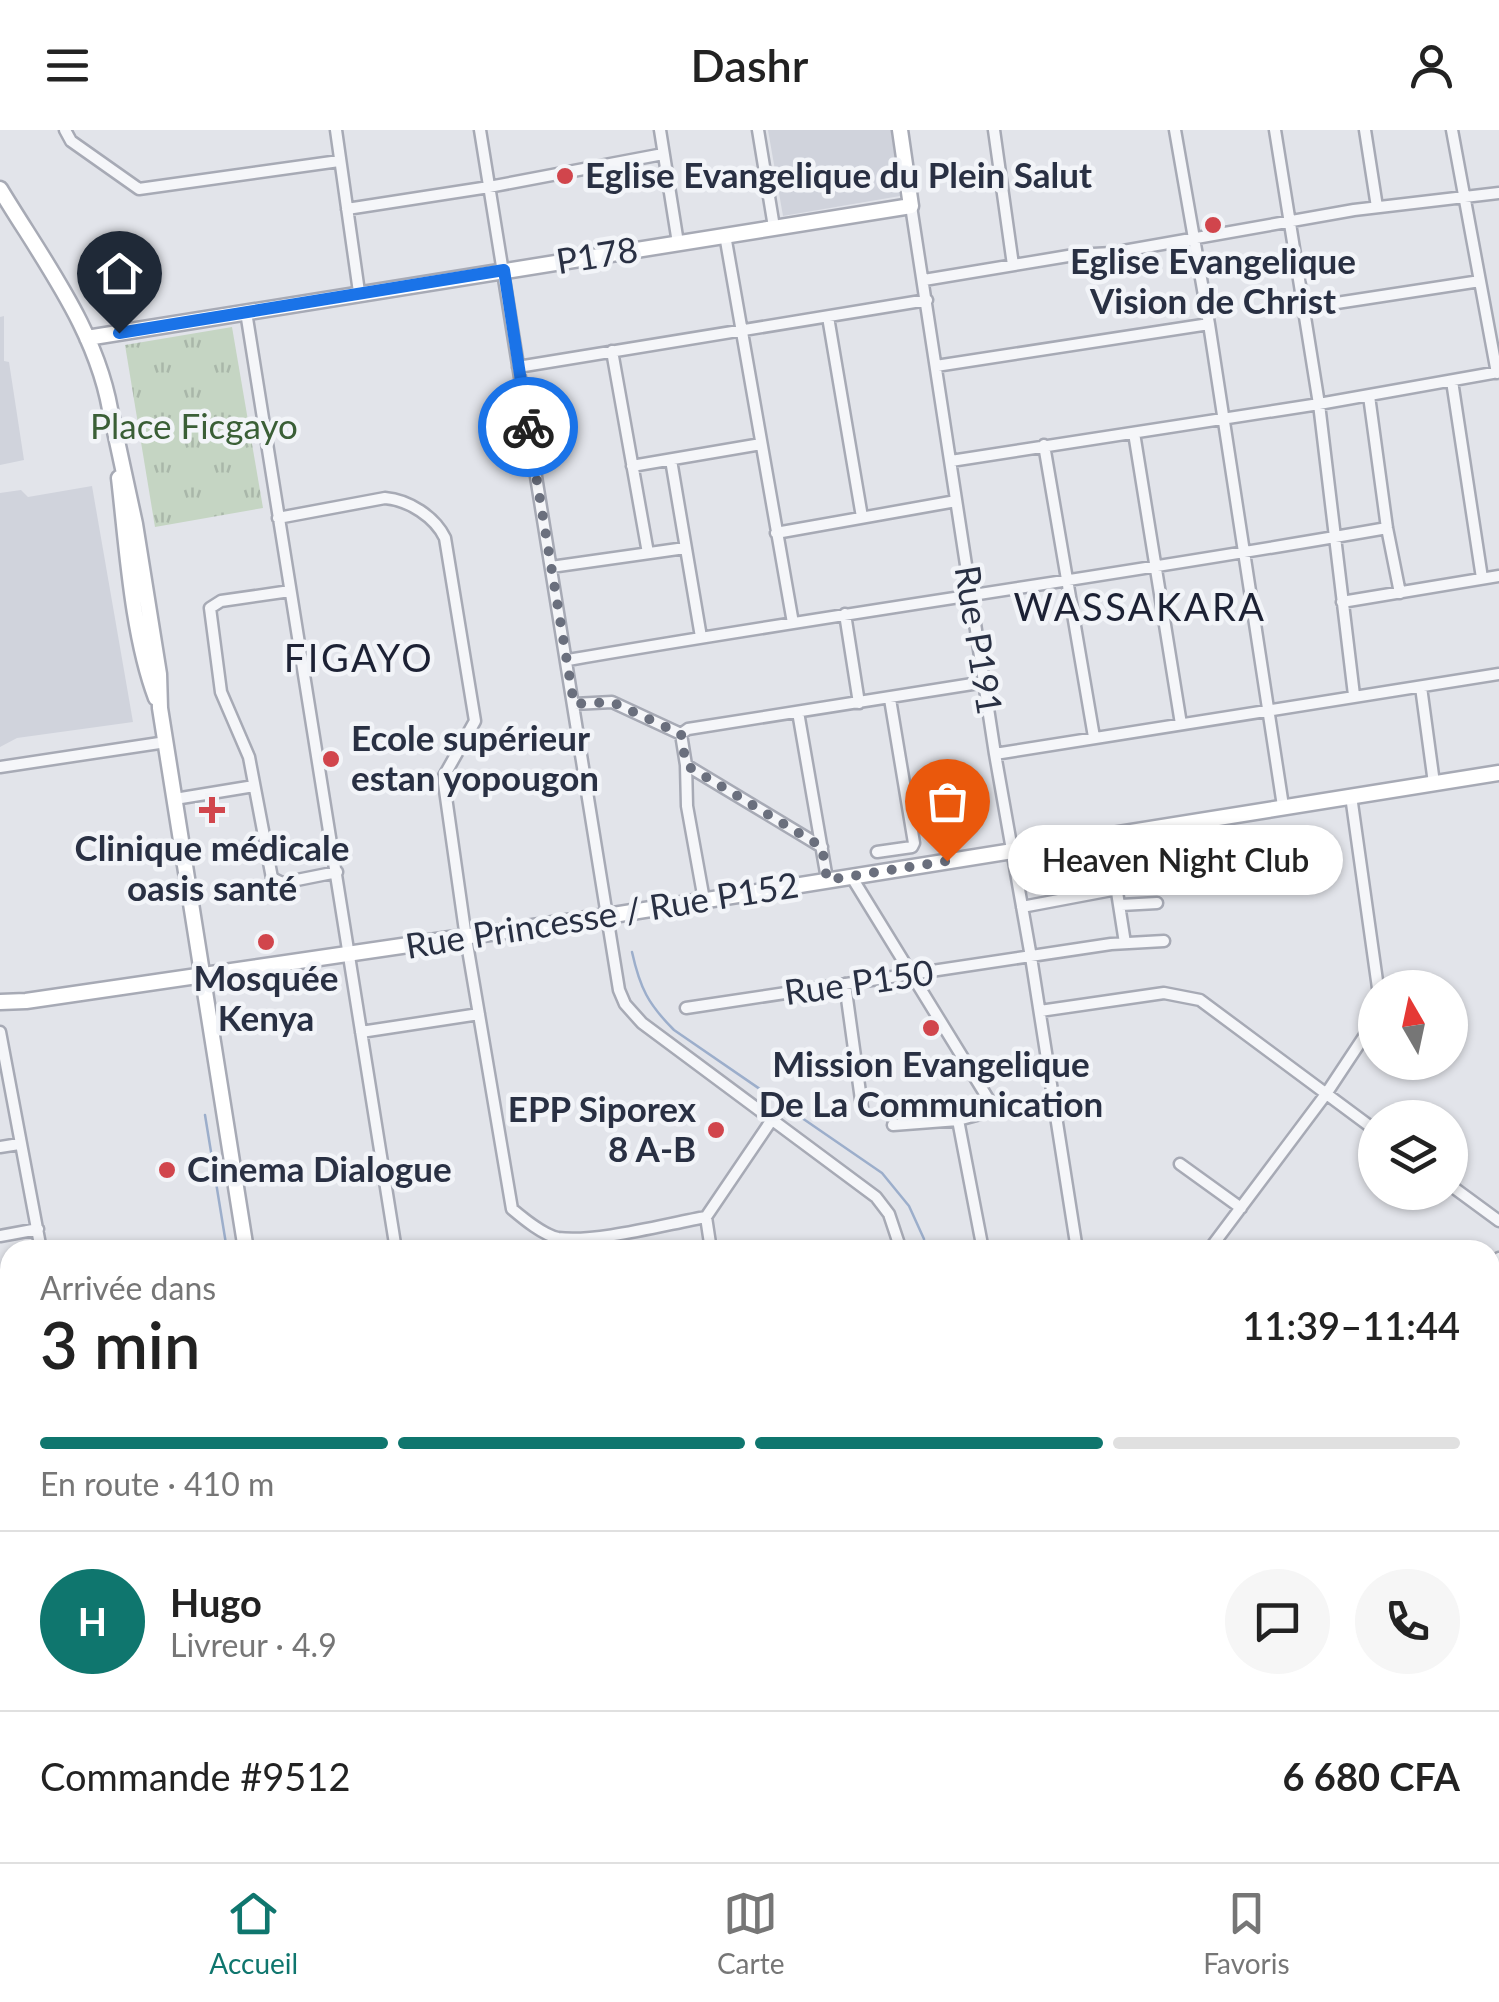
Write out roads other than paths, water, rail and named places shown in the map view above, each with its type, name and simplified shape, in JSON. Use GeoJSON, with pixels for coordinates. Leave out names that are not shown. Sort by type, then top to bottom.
{"type":"FeatureCollection","features":[{"type":"Feature","properties":{"kind":"street"},"geometry":{"type":"LineString","coordinates":[[64,130],[71,141],[140,189],[340,161]]}},
{"type":"Feature","properties":{"kind":"street"},"geometry":{"type":"LineString","coordinates":[[336,130],[359,292]]}},
{"type":"Feature","properties":{"kind":"street"},"geometry":{"type":"LineString","coordinates":[[480,130],[620,990],[633,1015],[876,1197],[889,1214],[898,1240]]}},
{"type":"Feature","properties":{"kind":"street"},"geometry":{"type":"LineString","coordinates":[[660,130],[678,243]]}},
{"type":"Feature","properties":{"kind":"street"},"geometry":{"type":"LineString","coordinates":[[758,130],[774,227]]}},
{"type":"Feature","properties":{"kind":"street"},"geometry":{"type":"LineString","coordinates":[[900,130],[912,206]]}},
{"type":"Feature","properties":{"kind":"street"},"geometry":{"type":"LineString","coordinates":[[994,130],[1013,265]]}},
{"type":"Feature","properties":{"kind":"street"},"geometry":{"type":"LineString","coordinates":[[1175,130],[1284,806]]}},
{"type":"Feature","properties":{"kind":"street"},"geometry":{"type":"LineString","coordinates":[[1275,130],[1319,404],[1354,695]]}},
{"type":"Feature","properties":{"kind":"street"},"geometry":{"type":"LineString","coordinates":[[1365,130],[1377,207]]}},
{"type":"Feature","properties":{"kind":"street"},"geometry":{"type":"LineString","coordinates":[[952,461],[1498,372],[1452,130]]}},
{"type":"Feature","properties":{"kind":"street"},"geometry":{"type":"LineString","coordinates":[[347,210],[663,154]]}},
{"type":"Feature","properties":{"kind":"street"},"geometry":{"type":"LineString","coordinates":[[0,189],[88,338],[111,413],[141,638],[147,674],[160,708],[176,799],[244,1240]]}},
{"type":"Feature","properties":{"kind":"street"},"geometry":{"type":"LineString","coordinates":[[924,280],[1112,253],[1377,207],[1499,193]]}},
{"type":"Feature","properties":{"kind":"street","name":"P178"},"geometry":{"type":"LineString","coordinates":[[88,338],[912,206]]}},
{"type":"Feature","properties":{"kind":"street","name":"Rue P191"},"geometry":{"type":"LineString","coordinates":[[912,206],[994,754],[1032,957],[1075,1240]]}},
{"type":"Feature","properties":{"kind":"street"},"geometry":{"type":"LineString","coordinates":[[725,235],[793,624]]}},
{"type":"Feature","properties":{"kind":"street"},"geometry":{"type":"LineString","coordinates":[[1304,308],[1480,280]]}},
{"type":"Feature","properties":{"kind":"street"},"geometry":{"type":"LineString","coordinates":[[518,366],[927,300]]}},
{"type":"Feature","properties":{"kind":"street"},"geometry":{"type":"LineString","coordinates":[[246,312],[394,1240]]}},
{"type":"Feature","properties":{"kind":"street"},"geometry":{"type":"LineString","coordinates":[[828,317],[862,517]]}},
{"type":"Feature","properties":{"kind":"street"},"geometry":{"type":"LineString","coordinates":[[936,366],[1209,324]]}},
{"type":"Feature","properties":{"kind":"street"},"geometry":{"type":"LineString","coordinates":[[612,351],[648,553]]}},
{"type":"Feature","properties":{"kind":"street"},"geometry":{"type":"LineString","coordinates":[[1452,381],[1482,578]]}},
{"type":"Feature","properties":{"kind":"street"},"geometry":{"type":"LineString","coordinates":[[1369,396],[1386,528],[1400,593]]}},
{"type":"Feature","properties":{"kind":"street"},"geometry":{"type":"LineString","coordinates":[[1134,432],[1182,724]]}},
{"type":"Feature","properties":{"kind":"street"},"geometry":{"type":"LineString","coordinates":[[632,466],[761,444]]}},
{"type":"Feature","properties":{"kind":"street"},"geometry":{"type":"LineString","coordinates":[[1044,445],[1094,737]]}},
{"type":"Feature","properties":{"kind":"street"},"geometry":{"type":"LineString","coordinates":[[671,460],[701,637]]}},
{"type":"Feature","properties":{"kind":"street"},"geometry":{"type":"LineString","coordinates":[[278,518],[398,499],[435,523],[445,538],[475,721],[444,776],[444,783],[512,1209],[560,1238],[706,1217]]}},
{"type":"Feature","properties":{"kind":"street"},"geometry":{"type":"LineString","coordinates":[[776,533],[956,501]]}},
{"type":"Feature","properties":{"kind":"street"},"geometry":{"type":"LineString","coordinates":[[568,660],[972,593],[1156,569],[1386,528]]}},
{"type":"Feature","properties":{"kind":"street"},"geometry":{"type":"LineString","coordinates":[[551,567],[685,548]]}},
{"type":"Feature","properties":{"kind":"street"},"geometry":{"type":"LineString","coordinates":[[1342,602],[1499,576]]}},
{"type":"Feature","properties":{"kind":"street"},"geometry":{"type":"LineString","coordinates":[[290,590],[221,601],[210,608],[221,692],[244,740],[272,878],[282,883],[337,872]]}},
{"type":"Feature","properties":{"kind":"street"},"geometry":{"type":"LineString","coordinates":[[846,614],[860,703]]}},
{"type":"Feature","properties":{"kind":"street"},"geometry":{"type":"LineString","coordinates":[[994,754],[1499,674]]}},
{"type":"Feature","properties":{"kind":"street"},"geometry":{"type":"LineString","coordinates":[[681,734],[688,729],[985,682]]}},
{"type":"Feature","properties":{"kind":"street"},"geometry":{"type":"LineString","coordinates":[[1421,686],[1434,783]]}},
{"type":"Feature","properties":{"kind":"street"},"geometry":{"type":"LineString","coordinates":[[878,852],[912,847],[914,843],[890,699]]}},
{"type":"Feature","properties":{"kind":"street"},"geometry":{"type":"LineString","coordinates":[[574,704],[612,702],[681,734]]}},
{"type":"Feature","properties":{"kind":"street"},"geometry":{"type":"LineString","coordinates":[[798,712],[827,880]]}},
{"type":"Feature","properties":{"kind":"street"},"geometry":{"type":"LineString","coordinates":[[681,734],[686,806],[704,900]]}},
{"type":"Feature","properties":{"kind":"street"},"geometry":{"type":"LineString","coordinates":[[0,767],[166,742]]}},
{"type":"Feature","properties":{"kind":"street"},"geometry":{"type":"LineString","coordinates":[[686,765],[822,847]]}},
{"type":"Feature","properties":{"kind":"street","name":"Rue Princesse / Rue P152"},"geometry":{"type":"LineString","coordinates":[[0,1002],[349,956],[1499,773]]}},
{"type":"Feature","properties":{"kind":"street"},"geometry":{"type":"LineString","coordinates":[[176,799],[254,786]]}},
{"type":"Feature","properties":{"kind":"street"},"geometry":{"type":"LineString","coordinates":[[1351,796],[1375,970]]}},
{"type":"Feature","properties":{"kind":"street"},"geometry":{"type":"LineString","coordinates":[[851,876],[995,1110],[958,1120],[894,1126]]}},
{"type":"Feature","properties":{"kind":"street"},"geometry":{"type":"LineString","coordinates":[[1022,907],[1112,890],[1117,892],[1121,905],[1125,943]]}},
{"type":"Feature","properties":{"kind":"street"},"geometry":{"type":"LineString","coordinates":[[1121,905],[1158,903]]}},
{"type":"Feature","properties":{"kind":"street","name":"Rue P150"},"geometry":{"type":"LineString","coordinates":[[686,1008],[1125,943],[1164,941]]}},
{"type":"Feature","properties":{"kind":"street"},"geometry":{"type":"LineString","coordinates":[[845,984],[862,1107]]}},
{"type":"Feature","properties":{"kind":"street"},"geometry":{"type":"LineString","coordinates":[[1040,1012],[1164,993],[1200,1000],[1358,1118]]}},
{"type":"Feature","properties":{"kind":"street"},"geometry":{"type":"LineString","coordinates":[[362,1032],[479,1014]]}},
{"type":"Feature","properties":{"kind":"street"},"geometry":{"type":"LineString","coordinates":[[0,1032],[40,1240]]}},
{"type":"Feature","properties":{"kind":"street"},"geometry":{"type":"LineString","coordinates":[[1216,1240],[1358,1046]]}},
{"type":"Feature","properties":{"kind":"street"},"geometry":{"type":"LineString","coordinates":[[958,1120],[981,1240]]}},
{"type":"Feature","properties":{"kind":"street"},"geometry":{"type":"LineString","coordinates":[[709,1240],[706,1217],[771,1121]]}},
{"type":"Feature","properties":{"kind":"street"},"geometry":{"type":"LineString","coordinates":[[0,1147],[20,1144]]}},
{"type":"Feature","properties":{"kind":"street"},"geometry":{"type":"LineString","coordinates":[[1180,1164],[1240,1208]]}},
{"type":"Feature","properties":{"kind":"street"},"geometry":{"type":"LineString","coordinates":[[1468,1198],[1499,1221]]}},
{"type":"Feature","properties":{"kind":"street"},"geometry":{"type":"LineString","coordinates":[[0,1236],[38,1229]]}},
{"type":"Feature","properties":{"kind":"waterway"},"geometry":{"type":"LineString","coordinates":[[632,952],[646,995],[674,1030],[882,1173],[909,1206],[924,1240]]}},
{"type":"Feature","properties":{"kind":"waterway"},"geometry":{"type":"LineString","coordinates":[[205,1115],[225,1240]]}},
{"type":"Feature","properties":{"kind":"place","name":"Eglise Evangelique du Plein Salut"},"geometry":{"type":"Point","coordinates":[565,176]}},
{"type":"Feature","properties":{"kind":"place","name":"Eglise Evangelique Vision de Christ"},"geometry":{"type":"Point","coordinates":[1213,225]}},
{"type":"Feature","properties":{"kind":"place","name":"Ecole supérieur estan yopougon"},"geometry":{"type":"Point","coordinates":[331,759]}},
{"type":"Feature","properties":{"kind":"place","name":"Clinique médicale oasis santé"},"geometry":{"type":"Point","coordinates":[212,810]}},
{"type":"Feature","properties":{"kind":"place","name":"Heaven Night Club"},"geometry":{"type":"Point","coordinates":[947,861]}},
{"type":"Feature","properties":{"kind":"place","name":"Mosquée Kenya"},"geometry":{"type":"Point","coordinates":[266,942]}},
{"type":"Feature","properties":{"kind":"place","name":"Mission Evangelique De La Communication"},"geometry":{"type":"Point","coordinates":[931,1028]}},
{"type":"Feature","properties":{"kind":"place","name":"EPP Siporex 8 A-B"},"geometry":{"type":"Point","coordinates":[716,1130]}},
{"type":"Feature","properties":{"kind":"place","name":"Cinema Dialogue"},"geometry":{"type":"Point","coordinates":[167,1170]}},
{"type":"Feature","properties":{"kind":"district","name":"WASSAKARA"},"geometry":{"type":"Point","coordinates":[1140,608]}},
{"type":"Feature","properties":{"kind":"district","name":"FIGAYO"},"geometry":{"type":"Point","coordinates":[359,659]}},
{"type":"Feature","properties":{"kind":"park label","name":"Place Ficgayo"},"geometry":{"type":"Point","coordinates":[194,427]}}]}
